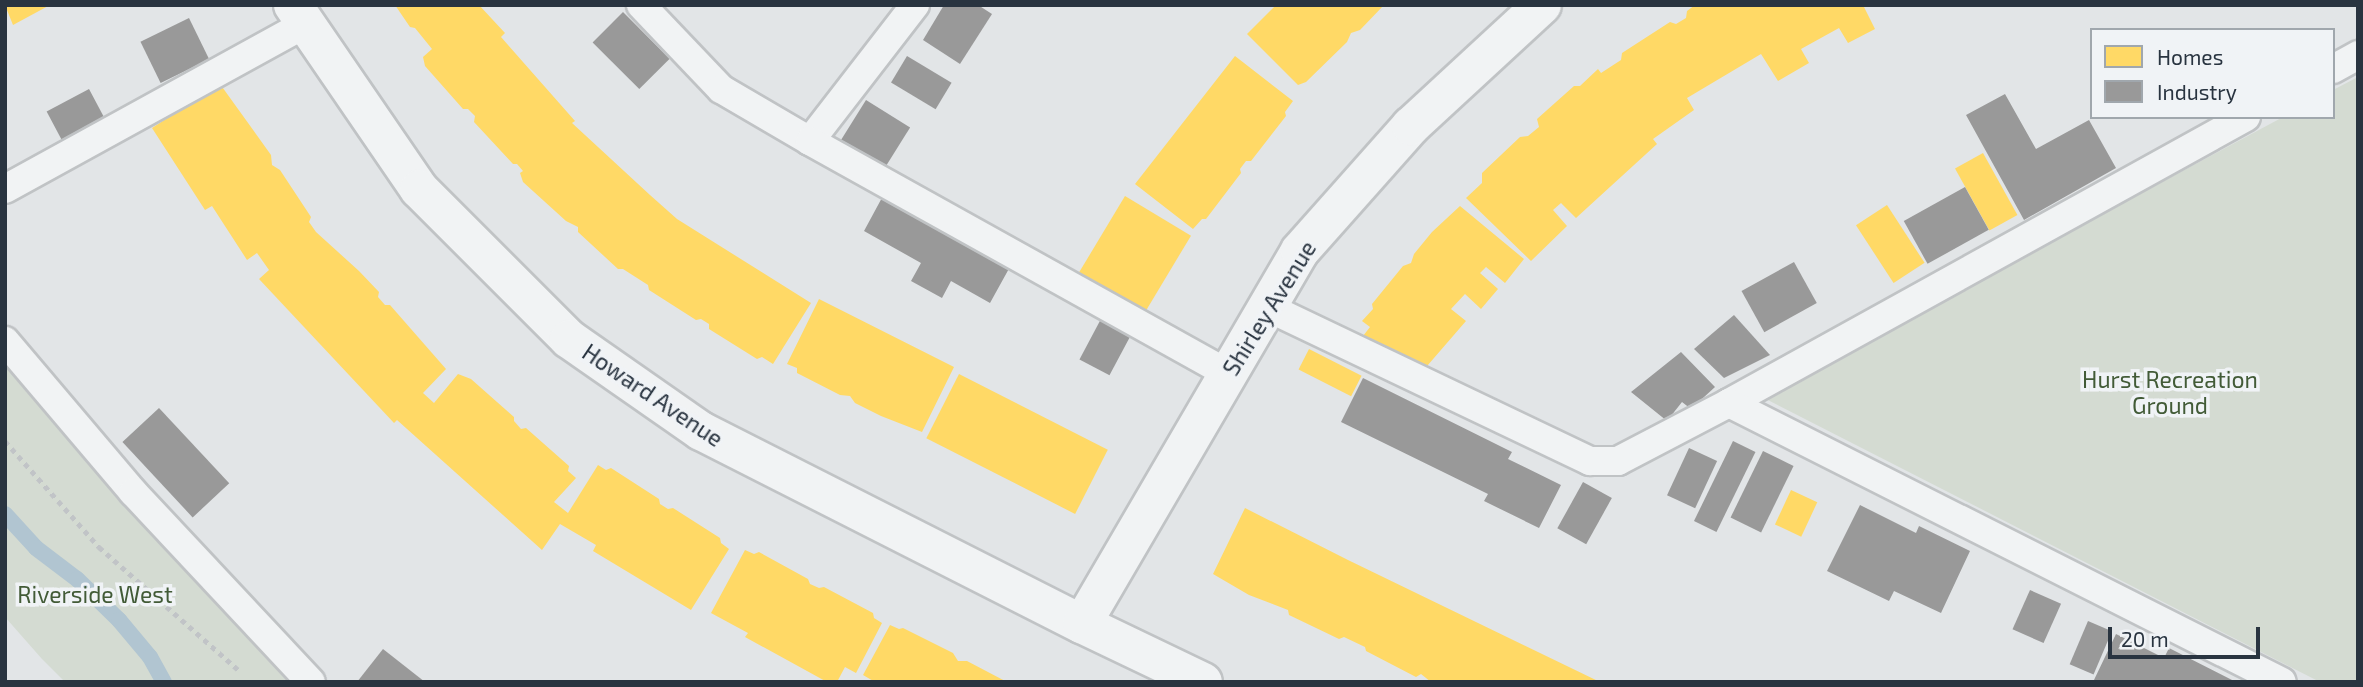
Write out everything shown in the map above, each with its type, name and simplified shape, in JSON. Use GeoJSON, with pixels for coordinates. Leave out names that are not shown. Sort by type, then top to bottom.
{"type":"FeatureCollection","features":[{"type":"Feature","properties":{"kind":"street","name":"Shirley Avenue"},"geometry":{"type":"LineString","coordinates":[[1082,624],[1300,251],[1411,126],[1542,5]]}},
{"type":"Feature","properties":{"kind":"street","name":"Howard Avenue"},"geometry":{"type":"LineString","coordinates":[[299,15],[419,189],[569,339],[701,431],[1082,624],[1203,682]]}},
{"type":"Feature","properties":{"kind":"lane"},"geometry":{"type":"LineString","coordinates":[[641,5],[721,89],[1228,374]]}},
{"type":"Feature","properties":{"kind":"lane"},"geometry":{"type":"LineString","coordinates":[[810,141],[915,5]]}},
{"type":"Feature","properties":{"kind":"lane"},"geometry":{"type":"LineString","coordinates":[[5,189],[299,15]]}},
{"type":"Feature","properties":{"kind":"lane"},"geometry":{"type":"LineString","coordinates":[[2335,68],[2358,55]]}},
{"type":"Feature","properties":{"kind":"lane"},"geometry":{"type":"LineString","coordinates":[[1267,307],[1590,461],[1618,461],[1729,403],[2242,119]]}},
{"type":"Feature","properties":{"kind":"lane"},"geometry":{"type":"LineString","coordinates":[[5,341],[133,492],[312,682]]}},
{"type":"Feature","properties":{"kind":"lane"},"geometry":{"type":"LineString","coordinates":[[1729,403],[2282,682]]}},
{"type":"Feature","properties":{"kind":"path"},"geometry":{"type":"LineString","coordinates":[[5,441],[99,547],[242,673]]}},
{"type":"Feature","properties":{"kind":"green space","name":"Hurst Recreation Ground"},"geometry":{"type":"Polygon","coordinates":[[[2358,77],[2358,682],[2320,682],[1762,397],[2279,119],[2335,119],[2335,89],[2358,77]]]}},
{"type":"Feature","properties":{"kind":"green space","name":"Riverside West"},"geometry":{"type":"Polygon","coordinates":[[[5,363],[170,553],[291,682],[65,682],[42,659],[5,617],[5,363]]]}},
{"type":"Feature","properties":{"kind":"building: Homes"},"geometry":{"type":"Polygon","coordinates":[[[5,5],[50,5],[13,25],[5,5]]]}},
{"type":"Feature","properties":{"kind":"building: Homes"},"geometry":{"type":"Polygon","coordinates":[[[395,5],[479,5],[505,33],[501,37],[575,121],[572,123],[650,195],[677,219],[811,303],[773,364],[762,357],[757,359],[709,329],[709,324],[701,319],[696,320],[649,290],[648,285],[623,269],[618,269],[578,232],[578,227],[566,221],[523,182],[520,173],[523,171],[517,164],[513,164],[474,122],[475,116],[468,109],[463,109],[425,66],[423,57],[432,49],[415,28],[410,27],[395,5]]]}},
{"type":"Feature","properties":{"kind":"building: Homes"},"geometry":{"type":"Polygon","coordinates":[[[1276,5],[1384,5],[1360,30],[1351,33],[1347,42],[1306,82],[1298,85],[1247,34],[1276,5]]]}},
{"type":"Feature","properties":{"kind":"building: Homes"},"geometry":{"type":"Polygon","coordinates":[[[1695,5],[1863,5],[1875,29],[1848,43],[1839,28],[1801,49],[1809,63],[1778,81],[1761,54],[1687,98],[1694,110],[1653,139],[1657,144],[1576,218],[1561,203],[1553,210],[1567,226],[1531,261],[1466,198],[1482,183],[1482,173],[1520,137],[1528,136],[1539,127],[1537,119],[1574,86],[1580,86],[1598,69],[1601,73],[1621,60],[1622,53],[1670,22],[1676,24],[1686,18],[1687,11],[1695,5]]]}},
{"type":"Feature","properties":{"kind":"building: Homes"},"geometry":{"type":"Polygon","coordinates":[[[1235,56],[1293,101],[1285,112],[1286,116],[1251,161],[1246,161],[1240,169],[1241,173],[1206,219],[1202,219],[1193,229],[1135,184],[1235,56]]]}},
{"type":"Feature","properties":{"kind":"building: Homes"},"geometry":{"type":"Polygon","coordinates":[[[220,84],[271,155],[272,165],[280,170],[311,217],[309,222],[316,232],[379,292],[378,297],[385,305],[390,305],[446,369],[423,393],[434,403],[458,374],[471,379],[514,417],[521,429],[526,428],[569,466],[568,471],[576,478],[554,502],[568,513],[598,465],[606,470],[611,468],[659,499],[660,504],[668,509],[673,508],[720,538],[721,543],[729,549],[691,610],[593,551],[596,545],[560,524],[542,550],[397,420],[394,423],[259,279],[269,270],[257,253],[247,260],[212,206],[205,210],[152,128],[220,84]]]}},
{"type":"Feature","properties":{"kind":"building: Homes"},"geometry":{"type":"Polygon","coordinates":[[[1983,153],[2017,215],[1989,231],[1955,169],[1983,153]]]}},
{"type":"Feature","properties":{"kind":"building: Homes"},"geometry":{"type":"Polygon","coordinates":[[[1125,196],[1191,236],[1145,312],[1079,272],[1125,196]]]}},
{"type":"Feature","properties":{"kind":"building: Homes"},"geometry":{"type":"Polygon","coordinates":[[[1887,205],[1925,263],[1894,283],[1856,225],[1887,205]]]}},
{"type":"Feature","properties":{"kind":"building: Homes"},"geometry":{"type":"Polygon","coordinates":[[[1460,206],[1524,259],[1505,283],[1486,267],[1480,273],[1498,289],[1481,309],[1465,294],[1451,309],[1466,321],[1421,373],[1397,365],[1363,336],[1370,327],[1362,321],[1373,309],[1372,304],[1403,266],[1411,263],[1414,254],[1432,232],[1460,206]]]}},
{"type":"Feature","properties":{"kind":"building: Homes"},"geometry":{"type":"Polygon","coordinates":[[[819,299],[954,367],[922,432],[855,403],[850,396],[840,395],[797,373],[797,368],[787,364],[819,299]]]}},
{"type":"Feature","properties":{"kind":"building: Homes"},"geometry":{"type":"Polygon","coordinates":[[[1309,349],[1362,376],[1351,396],[1299,369],[1309,349]]]}},
{"type":"Feature","properties":{"kind":"building: Homes"},"geometry":{"type":"Polygon","coordinates":[[[959,374],[1108,450],[1075,514],[926,438],[959,374]]]}},
{"type":"Feature","properties":{"kind":"building: Homes"},"geometry":{"type":"Polygon","coordinates":[[[1791,490],[1817,502],[1801,537],[1775,524],[1791,490]]]}},
{"type":"Feature","properties":{"kind":"building: Homes"},"geometry":{"type":"Polygon","coordinates":[[[1245,508],[1600,682],[1431,682],[1421,674],[1416,677],[1344,637],[1339,639],[1289,615],[1288,610],[1249,595],[1213,574],[1245,508]]]}},
{"type":"Feature","properties":{"kind":"building: Homes"},"geometry":{"type":"Polygon","coordinates":[[[745,550],[754,554],[759,552],[808,579],[810,584],[824,587],[873,613],[874,618],[882,623],[856,673],[845,667],[837,682],[827,682],[745,637],[748,633],[711,613],[745,550]]]}},
{"type":"Feature","properties":{"kind":"building: Homes"},"geometry":{"type":"Polygon","coordinates":[[[890,625],[903,628],[953,653],[958,661],[967,661],[1007,682],[875,682],[863,675],[890,625]]]}},
{"type":"Feature","properties":{"kind":"building: Industry"},"geometry":{"type":"Polygon","coordinates":[[[944,5],[978,5],[992,14],[960,64],[923,40],[944,5]]]}},
{"type":"Feature","properties":{"kind":"building: Industry"},"geometry":{"type":"Polygon","coordinates":[[[623,12],[670,59],[639,89],[593,42],[623,12]]]}},
{"type":"Feature","properties":{"kind":"building: Industry"},"geometry":{"type":"Polygon","coordinates":[[[189,18],[209,59],[161,83],[140,42],[189,18]]]}},
{"type":"Feature","properties":{"kind":"building: Industry"},"geometry":{"type":"Polygon","coordinates":[[[907,56],[952,83],[936,109],[891,83],[907,56]]]}},
{"type":"Feature","properties":{"kind":"building: Industry"},"geometry":{"type":"Polygon","coordinates":[[[89,89],[105,119],[63,142],[47,112],[89,89]]]}},
{"type":"Feature","properties":{"kind":"building: Industry"},"geometry":{"type":"Polygon","coordinates":[[[2005,94],[2036,149],[2089,120],[2116,168],[2024,220],[1966,115],[2005,94]]]}},
{"type":"Feature","properties":{"kind":"building: Industry"},"geometry":{"type":"Polygon","coordinates":[[[866,100],[910,128],[884,169],[840,142],[866,100]]]}},
{"type":"Feature","properties":{"kind":"building: Industry"},"geometry":{"type":"Polygon","coordinates":[[[1965,187],[1989,230],[1928,264],[1904,221],[1965,187]]]}},
{"type":"Feature","properties":{"kind":"building: Industry"},"geometry":{"type":"Polygon","coordinates":[[[884,194],[1011,265],[990,303],[951,281],[942,298],[911,281],[921,263],[864,231],[884,194]]]}},
{"type":"Feature","properties":{"kind":"building: Industry"},"geometry":{"type":"Polygon","coordinates":[[[1794,262],[1817,303],[1764,332],[1742,291],[1794,262]]]}},
{"type":"Feature","properties":{"kind":"building: Industry"},"geometry":{"type":"Polygon","coordinates":[[[1734,315],[1770,355],[1724,378],[1694,349],[1734,315]]]}},
{"type":"Feature","properties":{"kind":"building: Industry"},"geometry":{"type":"Polygon","coordinates":[[[1102,317],[1132,333],[1109,375],[1079,359],[1102,317]]]}},
{"type":"Feature","properties":{"kind":"building: Industry"},"geometry":{"type":"Polygon","coordinates":[[[1681,352],[1715,387],[1691,409],[1682,402],[1667,421],[1631,392],[1681,352]]]}},
{"type":"Feature","properties":{"kind":"building: Industry"},"geometry":{"type":"Polygon","coordinates":[[[1363,378],[1512,452],[1508,459],[1561,485],[1539,528],[1484,501],[1488,494],[1341,422],[1363,378]]]}},
{"type":"Feature","properties":{"kind":"building: Industry"},"geometry":{"type":"Polygon","coordinates":[[[159,408],[229,483],[193,517],[122,442],[159,408]]]}},
{"type":"Feature","properties":{"kind":"building: Industry"},"geometry":{"type":"Polygon","coordinates":[[[1733,441],[1755,452],[1716,532],[1694,521],[1733,441]]]}},
{"type":"Feature","properties":{"kind":"building: Industry"},"geometry":{"type":"Polygon","coordinates":[[[1689,448],[1717,461],[1695,508],[1667,495],[1689,448]]]}},
{"type":"Feature","properties":{"kind":"building: Industry"},"geometry":{"type":"Polygon","coordinates":[[[1763,451],[1794,466],[1761,532],[1731,518],[1763,451]]]}},
{"type":"Feature","properties":{"kind":"building: Industry"},"geometry":{"type":"Polygon","coordinates":[[[1583,482],[1612,498],[1586,544],[1557,528],[1583,482]]]}},
{"type":"Feature","properties":{"kind":"building: Industry"},"geometry":{"type":"Polygon","coordinates":[[[1860,505],[1916,533],[1919,526],[1970,551],[1941,613],[1894,591],[1889,601],[1827,571],[1860,505]]]}},
{"type":"Feature","properties":{"kind":"building: Industry"},"geometry":{"type":"Polygon","coordinates":[[[2030,590],[2061,604],[2044,643],[2013,629],[2030,590]]]}},
{"type":"Feature","properties":{"kind":"building: Industry"},"geometry":{"type":"Polygon","coordinates":[[[2088,621],[2112,631],[2094,674],[2070,664],[2088,621]]]}},
{"type":"Feature","properties":{"kind":"building: Industry"},"geometry":{"type":"Polygon","coordinates":[[[2116,634],[2164,658],[2169,648],[2236,682],[2093,682],[2116,634]]]}},
{"type":"Feature","properties":{"kind":"building: Industry"},"geometry":{"type":"Polygon","coordinates":[[[383,649],[425,682],[357,682],[383,649]]]}},
{"type":"Feature","properties":{"kind":"waterway"},"geometry":{"type":"LineString","coordinates":[[5,514],[36,548],[77,579],[119,620],[150,657],[164,682]]}}]}
